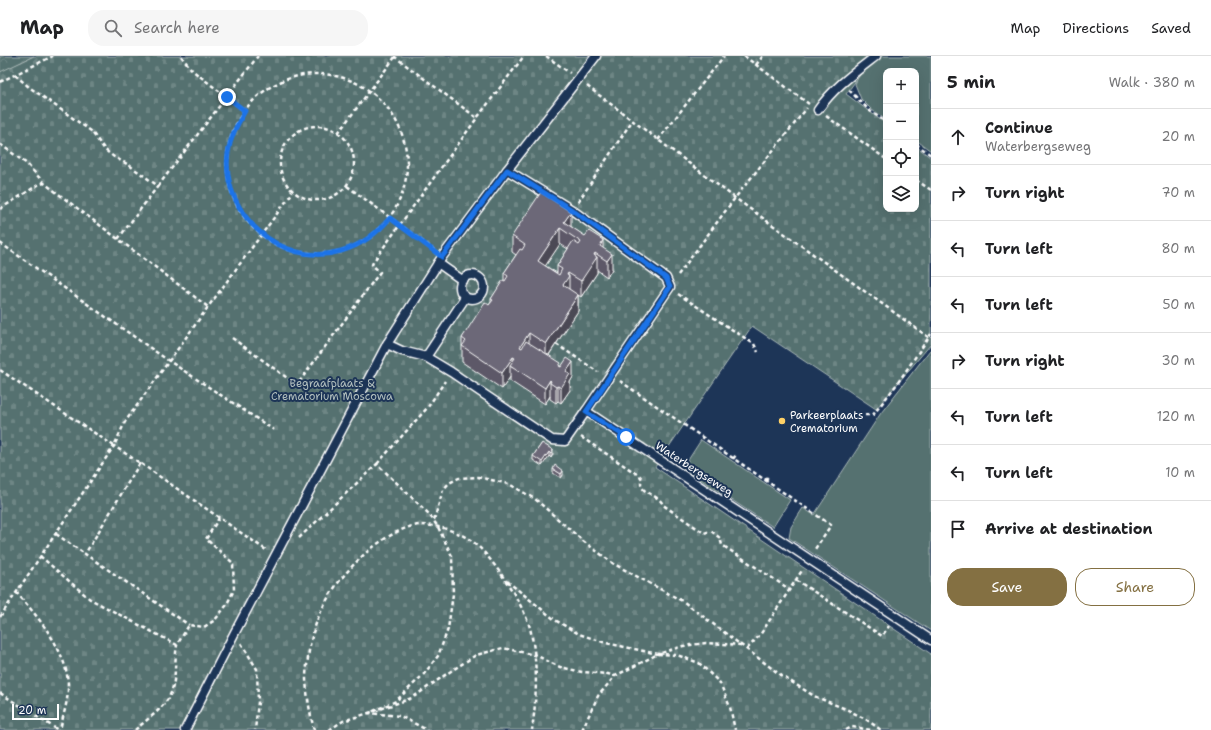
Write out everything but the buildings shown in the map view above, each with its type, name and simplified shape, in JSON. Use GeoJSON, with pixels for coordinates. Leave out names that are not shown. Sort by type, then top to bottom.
{"type":"FeatureCollection","features":[{"type":"Feature","properties":{"kind":"lane"},"geometry":{"type":"LineString","coordinates":[[186,730],[234,634],[387,344],[440,260],[507,170],[596,56]]}},
{"type":"Feature","properties":{"kind":"lane"},"geometry":{"type":"LineString","coordinates":[[818,110],[826,98],[842,83],[876,56]]}},
{"type":"Feature","properties":{"kind":"lane"},"geometry":{"type":"LineString","coordinates":[[387,344],[402,352],[426,357],[452,372],[552,440],[565,441],[586,412],[670,287],[666,278],[572,210],[507,170]]}},
{"type":"Feature","properties":{"kind":"lane"},"geometry":{"type":"LineString","coordinates":[[440,260],[462,280]]}},
{"type":"Feature","properties":{"kind":"lane"},"geometry":{"type":"LineString","coordinates":[[468,275],[476,275],[484,284],[484,289],[480,296],[472,300],[465,298],[459,287],[462,280],[468,275]]}},
{"type":"Feature","properties":{"kind":"lane"},"geometry":{"type":"LineString","coordinates":[[426,357],[465,298]]}},
{"type":"Feature","properties":{"kind":"lane","name":"Waterbergseweg"},"geometry":{"type":"LineString","coordinates":[[586,412],[810,558],[931,640]]}},
{"type":"Feature","properties":{"kind":"path"},"geometry":{"type":"LineString","coordinates":[[0,82],[53,56]]}},
{"type":"Feature","properties":{"kind":"path"},"geometry":{"type":"LineString","coordinates":[[181,56],[193,71],[245,111]]}},
{"type":"Feature","properties":{"kind":"path"},"geometry":{"type":"LineString","coordinates":[[118,239],[258,56]]}},
{"type":"Feature","properties":{"kind":"path"},"geometry":{"type":"LineString","coordinates":[[338,133],[395,56],[477,118]]}},
{"type":"Feature","properties":{"kind":"path"},"geometry":{"type":"LineString","coordinates":[[232,338],[297,385],[380,272],[372,265],[373,262],[399,224],[524,56]]}},
{"type":"Feature","properties":{"kind":"path"},"geometry":{"type":"LineString","coordinates":[[546,56],[735,198],[930,338]]}},
{"type":"Feature","properties":{"kind":"path"},"geometry":{"type":"LineString","coordinates":[[658,140],[724,56]]}},
{"type":"Feature","properties":{"kind":"path"},"geometry":{"type":"LineString","coordinates":[[756,65],[763,56]]}},
{"type":"Feature","properties":{"kind":"path"},"geometry":{"type":"LineString","coordinates":[[322,74],[339,77],[356,83],[369,91],[386,106],[397,122],[404,141],[407,161],[406,181],[400,200],[390,218],[376,233],[359,244],[340,252],[320,254],[299,253],[280,246],[261,235],[246,219],[234,199],[228,177],[228,154],[230,146],[234,131],[245,111],[256,98],[271,87],[304,75],[322,74]]}},
{"type":"Feature","properties":{"kind":"path"},"geometry":{"type":"LineString","coordinates":[[15,75],[91,131],[105,150],[158,186]]}},
{"type":"Feature","properties":{"kind":"path"},"geometry":{"type":"LineString","coordinates":[[842,83],[870,111],[883,120]]}},
{"type":"Feature","properties":{"kind":"path"},"geometry":{"type":"LineString","coordinates":[[758,352],[754,344],[672,290],[670,287],[735,198],[809,105]]}},
{"type":"Feature","properties":{"kind":"path"},"geometry":{"type":"LineString","coordinates":[[572,210],[632,121]]}},
{"type":"Feature","properties":{"kind":"path"},"geometry":{"type":"LineString","coordinates":[[309,126],[322,126],[338,133],[344,138],[351,149],[354,161],[352,174],[347,186],[338,194],[328,199],[316,200],[305,198],[293,192],[286,185],[281,174],[279,163],[281,151],[287,140],[297,131],[309,126]]}},
{"type":"Feature","properties":{"kind":"path"},"geometry":{"type":"LineString","coordinates":[[0,144],[27,164],[44,183],[208,307]]}},
{"type":"Feature","properties":{"kind":"path"},"geometry":{"type":"LineString","coordinates":[[919,146],[931,155]]}},
{"type":"Feature","properties":{"kind":"path"},"geometry":{"type":"LineString","coordinates":[[919,182],[931,190]]}},
{"type":"Feature","properties":{"kind":"path"},"geometry":{"type":"LineString","coordinates":[[0,210],[38,185],[44,183]]}},
{"type":"Feature","properties":{"kind":"path"},"geometry":{"type":"LineString","coordinates":[[347,186],[399,224],[440,260]]}},
{"type":"Feature","properties":{"kind":"path"},"geometry":{"type":"LineString","coordinates":[[0,616],[114,446],[125,422],[293,192]]}},
{"type":"Feature","properties":{"kind":"path"},"geometry":{"type":"LineString","coordinates":[[0,243],[169,361],[274,430]]}},
{"type":"Feature","properties":{"kind":"path"},"geometry":{"type":"LineString","coordinates":[[858,415],[873,415],[930,338],[931,334]]}},
{"type":"Feature","properties":{"kind":"path"},"geometry":{"type":"LineString","coordinates":[[556,344],[610,377],[766,480],[831,525],[760,635],[747,649]]}},
{"type":"Feature","properties":{"kind":"path"},"geometry":{"type":"LineString","coordinates":[[0,370],[140,463],[275,556]]}},
{"type":"Feature","properties":{"kind":"path"},"geometry":{"type":"LineString","coordinates":[[297,539],[377,464],[428,407],[452,372]]}},
{"type":"Feature","properties":{"kind":"path"},"geometry":{"type":"LineString","coordinates":[[572,431],[640,476],[642,479],[640,484],[641,488],[652,496],[657,496],[662,500],[663,505],[704,533],[711,532],[720,538],[722,545],[789,589]]}},
{"type":"Feature","properties":{"kind":"path"},"geometry":{"type":"LineString","coordinates":[[733,459],[736,455]]}},
{"type":"Feature","properties":{"kind":"path"},"geometry":{"type":"LineString","coordinates":[[85,554],[140,463]]}},
{"type":"Feature","properties":{"kind":"path"},"geometry":{"type":"LineString","coordinates":[[369,714],[396,701],[424,674],[438,656],[448,629],[453,594],[452,556],[434,520],[430,514],[377,464]]}},
{"type":"Feature","properties":{"kind":"path"},"geometry":{"type":"LineString","coordinates":[[434,520],[443,490],[449,483],[459,478],[478,477],[509,484],[535,499],[583,541],[614,564],[684,602],[782,676],[814,696],[848,710],[867,720],[881,730]]}},
{"type":"Feature","properties":{"kind":"path"},"geometry":{"type":"LineString","coordinates":[[56,534],[189,625],[204,627],[214,620],[226,606],[234,590],[233,563],[206,539],[219,518]]}},
{"type":"Feature","properties":{"kind":"path"},"geometry":{"type":"LineString","coordinates":[[314,730],[309,707],[306,678],[310,646],[321,610],[336,585],[354,564],[373,546],[397,532],[419,525],[452,530],[470,539],[485,554],[504,578],[516,597],[529,626],[535,655],[537,680],[532,730]]}},
{"type":"Feature","properties":{"kind":"path"},"geometry":{"type":"LineString","coordinates":[[40,556],[90,599],[177,645]]}},
{"type":"Feature","properties":{"kind":"path"},"geometry":{"type":"LineString","coordinates":[[504,578],[556,620],[579,634],[606,643],[658,654],[677,655],[699,663],[720,683],[730,707],[735,730]]}},
{"type":"Feature","properties":{"kind":"path"},"geometry":{"type":"LineString","coordinates":[[796,580],[882,636],[896,616]]}},
{"type":"Feature","properties":{"kind":"path"},"geometry":{"type":"LineString","coordinates":[[0,693],[59,730],[68,688],[65,665],[54,642],[38,617],[16,592]]}},
{"type":"Feature","properties":{"kind":"path"},"geometry":{"type":"LineString","coordinates":[[135,730],[163,705],[169,696],[173,683],[177,645],[189,625]]}},
{"type":"Feature","properties":{"kind":"path"},"geometry":{"type":"LineString","coordinates":[[234,634],[248,652],[257,669],[258,702],[255,730]]}},
{"type":"Feature","properties":{"kind":"path"},"geometry":{"type":"LineString","coordinates":[[582,730],[598,696],[615,676],[637,664],[658,654],[683,646],[706,643],[742,645]]}},
{"type":"Feature","properties":{"kind":"path"},"geometry":{"type":"LineString","coordinates":[[329,730],[343,721],[369,714],[412,698],[476,655],[503,648],[535,655],[560,667],[582,672],[615,676]]}},
{"type":"Feature","properties":{"kind":"path"},"geometry":{"type":"LineString","coordinates":[[369,714],[400,716],[427,730]]}},
{"type":"Feature","properties":{"kind":"path"},"geometry":{"type":"LineString","coordinates":[[846,730],[852,727],[872,730]]}},
{"type":"Feature","properties":{"kind":"green space"},"geometry":{"type":"Polygon","coordinates":[[[0,56],[34,56],[0,73],[0,56]]]}},
{"type":"Feature","properties":{"kind":"green space","name":"Begraafplaats & Crematorium Moscowa"},"geometry":{"type":"Polygon","coordinates":[[[34,56],[874,56],[846,94],[883,122],[883,212],[919,212],[919,148],[931,158],[931,344],[876,409],[752,326],[655,467],[931,654],[931,730],[0,730],[0,72],[34,56]]]}},
{"type":"Feature","properties":{"kind":"green space"},"geometry":{"type":"Polygon","coordinates":[[[881,56],[931,56],[931,151],[919,142],[919,68],[883,68],[883,118],[861,99],[855,84],[861,71],[881,56]]]}},
{"type":"Feature","properties":{"kind":"green space"},"geometry":{"type":"Polygon","coordinates":[[[930,350],[931,631],[789,538],[791,527],[803,508],[814,515],[881,413],[930,350]]]}},
{"type":"Feature","properties":{"kind":"green space"},"geometry":{"type":"Polygon","coordinates":[[[701,440],[790,500],[773,527],[683,468],[701,440]]]}},
{"type":"Feature","properties":{"kind":"place","name":"Parkeerplaats Crematorium"},"geometry":{"type":"Point","coordinates":[782,421]}},
{"type":"Feature","properties":{"kind":"route"},"geometry":{"type":"LineString","coordinates":[[227,97],[245,111],[234,131],[228,154],[228,177],[234,199],[246,219],[261,235],[280,246],[299,253],[320,254],[340,252],[359,244],[376,233],[390,218],[442,257],[507,170],[572,210],[666,278],[670,287],[586,412],[626,437]]}}]}
